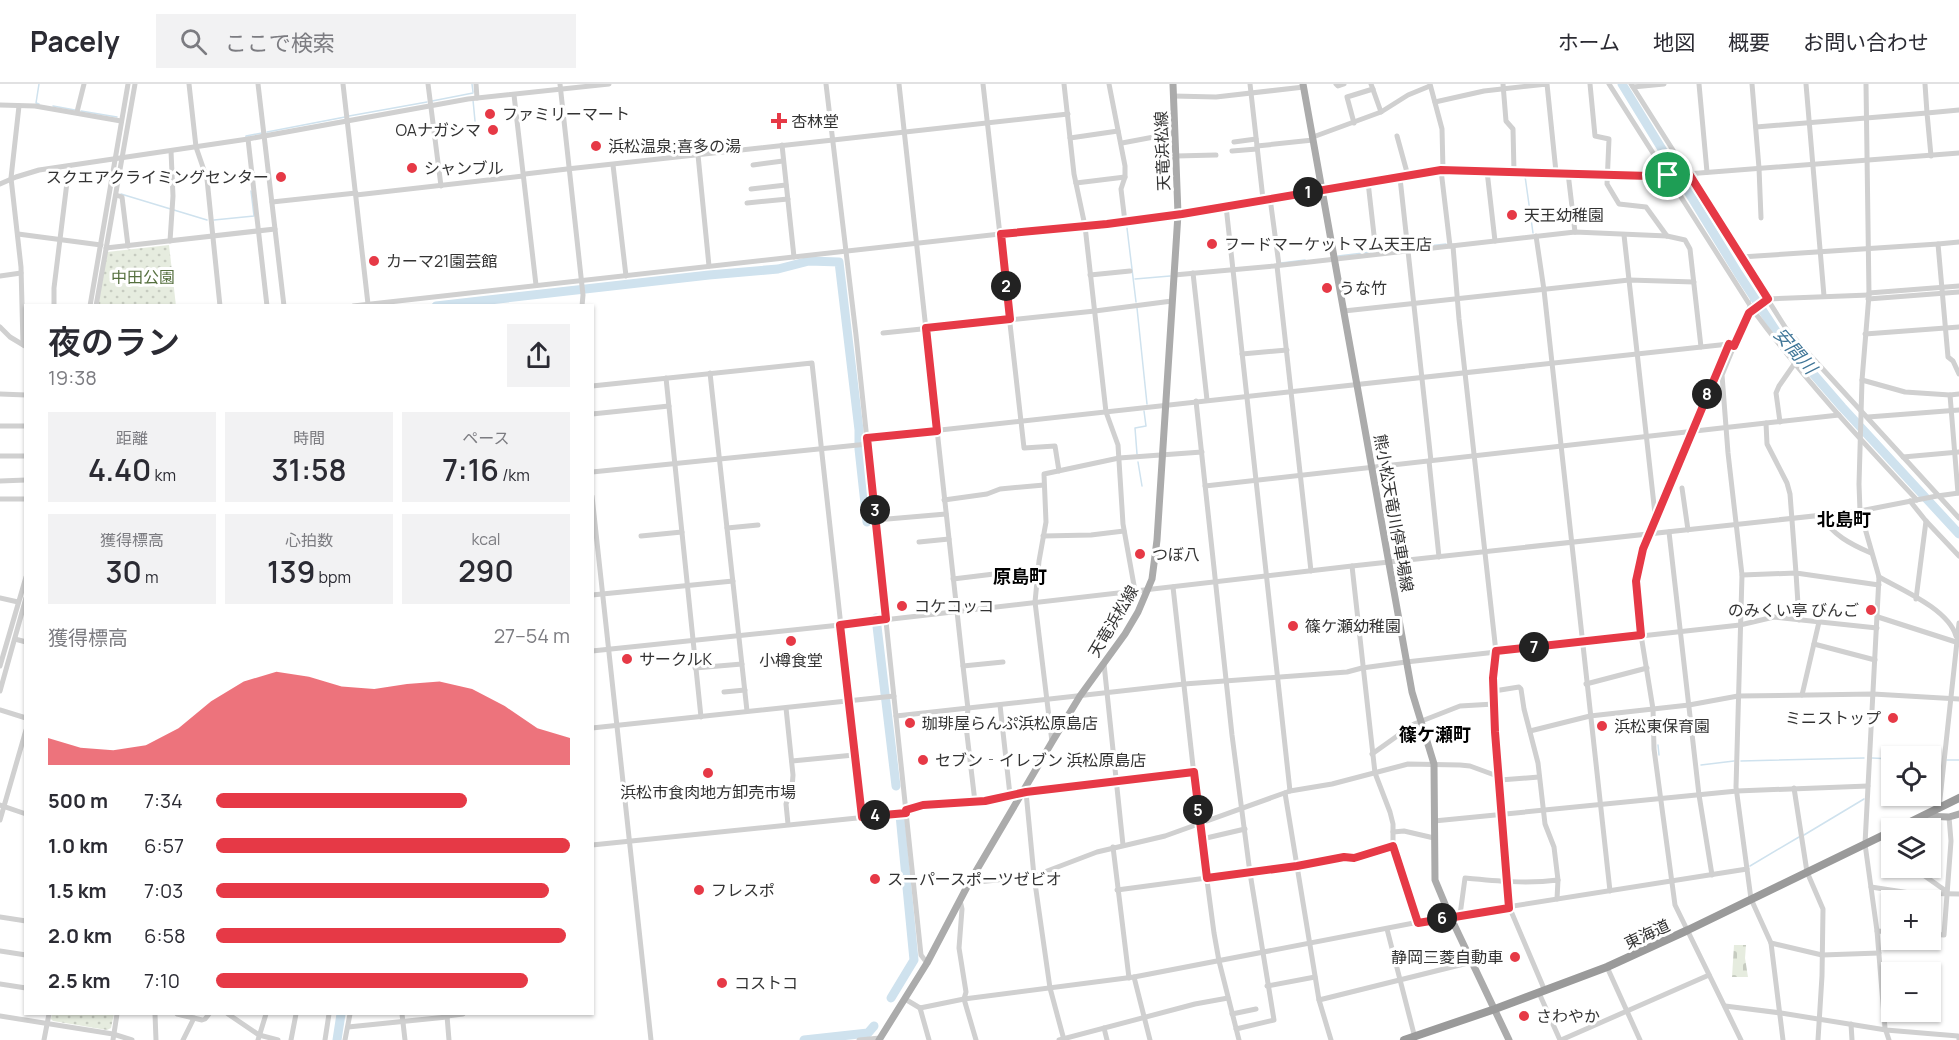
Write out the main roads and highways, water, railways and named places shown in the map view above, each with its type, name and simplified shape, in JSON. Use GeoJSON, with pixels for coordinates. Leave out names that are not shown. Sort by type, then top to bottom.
{"type":"FeatureCollection","features":[{"type":"Feature","properties":{"kind":"highway"},"geometry":{"type":"LineString","coordinates":[[1919,818],[1959,798]]}},
{"type":"Feature","properties":{"kind":"highway","name":"東海道"},"geometry":{"type":"LineString","coordinates":[[1404,1040],[1607,967],[1881,836]]}},
{"type":"Feature","properties":{"kind":"main road","name":"天竜浜松線"},"geometry":{"type":"LineString","coordinates":[[879,1039],[927,963],[969,883],[1052,742],[1080,696],[1125,634],[1149,589],[1157,540],[1178,214],[1173,84]]}},
{"type":"Feature","properties":{"kind":"main road","name":"熊小松天竜川停車場線"},"geometry":{"type":"LineString","coordinates":[[1303,85],[1406,662],[1412,692],[1434,764],[1435,880],[1509,1040]]}},
{"type":"Feature","properties":{"kind":"main road"},"geometry":{"type":"LineString","coordinates":[[1923,816],[1949,817],[1959,814]]}},
{"type":"Feature","properties":{"kind":"waterway"},"geometry":{"type":"LineString","coordinates":[[39,84],[36,103],[39,104]]}},
{"type":"Feature","properties":{"kind":"waterway"},"geometry":{"type":"LineString","coordinates":[[472,84],[473,92]]}},
{"type":"Feature","properties":{"kind":"waterway","name":"安間川"},"geometry":{"type":"LineString","coordinates":[[1622,84],[1776,331],[1842,407],[1959,534]]}},
{"type":"Feature","properties":{"kind":"waterway"},"geometry":{"type":"LineString","coordinates":[[432,101],[473,93]]}},
{"type":"Feature","properties":{"kind":"waterway"},"geometry":{"type":"LineString","coordinates":[[473,100],[475,121]]}},
{"type":"Feature","properties":{"kind":"waterway"},"geometry":{"type":"LineString","coordinates":[[349,116],[427,102]]}},
{"type":"Feature","properties":{"kind":"waterway"},"geometry":{"type":"LineString","coordinates":[[53,106],[75,110]]}},
{"type":"Feature","properties":{"kind":"waterway"},"geometry":{"type":"LineString","coordinates":[[81,111],[117,117]]}},
{"type":"Feature","properties":{"kind":"waterway"},"geometry":{"type":"LineString","coordinates":[[267,132],[345,117]]}},
{"type":"Feature","properties":{"kind":"waterway"},"geometry":{"type":"LineString","coordinates":[[246,139],[246,136],[262,133]]}},
{"type":"Feature","properties":{"kind":"waterway"},"geometry":{"type":"LineString","coordinates":[[1524,169],[1553,169]]}},
{"type":"Feature","properties":{"kind":"waterway"},"geometry":{"type":"LineString","coordinates":[[1525,176],[1533,233]]}},
{"type":"Feature","properties":{"kind":"waterway"},"geometry":{"type":"LineString","coordinates":[[214,220],[254,216],[251,191]]}},
{"type":"Feature","properties":{"kind":"waterway"},"geometry":{"type":"LineString","coordinates":[[121,194],[207,220]]}},
{"type":"Feature","properties":{"kind":"waterway"},"geometry":{"type":"LineString","coordinates":[[1127,228],[1136,302]]}},
{"type":"Feature","properties":{"kind":"waterway"},"geometry":{"type":"LineString","coordinates":[[1410,248],[1446,244]]}},
{"type":"Feature","properties":{"kind":"waterway"},"geometry":{"type":"LineString","coordinates":[[1338,256],[1405,248]]}},
{"type":"Feature","properties":{"kind":"waterway"},"geometry":{"type":"LineString","coordinates":[[1281,263],[1305,260]]}},
{"type":"Feature","properties":{"kind":"waterway"},"geometry":{"type":"LineString","coordinates":[[454,304],[778,269],[809,261],[839,262],[859,430],[867,522]]}},
{"type":"Feature","properties":{"kind":"waterway"},"geometry":{"type":"LineString","coordinates":[[1135,279],[1170,276]]}},
{"type":"Feature","properties":{"kind":"waterway","name":"安間川"},"geometry":{"type":"LineString","coordinates":[[1750,302],[1752,294]]}},
{"type":"Feature","properties":{"kind":"waterway"},"geometry":{"type":"LineString","coordinates":[[1740,326],[1748,306]]}},
{"type":"Feature","properties":{"kind":"waterway"},"geometry":{"type":"LineString","coordinates":[[1137,308],[1147,404]]}},
{"type":"Feature","properties":{"kind":"waterway"},"geometry":{"type":"LineString","coordinates":[[1699,425],[1719,378]]}},
{"type":"Feature","properties":{"kind":"waterway"},"geometry":{"type":"LineString","coordinates":[[1137,454],[1135,428],[1146,426],[1144,411]]}},
{"type":"Feature","properties":{"kind":"waterway"},"geometry":{"type":"LineString","coordinates":[[1138,462],[1142,486]]}},
{"type":"Feature","properties":{"kind":"waterway"},"geometry":{"type":"LineString","coordinates":[[876,618],[896,786]]}},
{"type":"Feature","properties":{"kind":"waterway"},"geometry":{"type":"LineString","coordinates":[[1658,745],[1659,755]]}},
{"type":"Feature","properties":{"kind":"waterway"},"geometry":{"type":"LineString","coordinates":[[1741,761],[1864,758]]}},
{"type":"Feature","properties":{"kind":"waterway"},"geometry":{"type":"LineString","coordinates":[[1872,758],[1881,758]]}},
{"type":"Feature","properties":{"kind":"waterway"},"geometry":{"type":"LineString","coordinates":[[1947,760],[1959,760]]}},
{"type":"Feature","properties":{"kind":"waterway"},"geometry":{"type":"LineString","coordinates":[[1701,765],[1734,761]]}},
{"type":"Feature","properties":{"kind":"waterway"},"geometry":{"type":"LineString","coordinates":[[1804,835],[1864,799]]}},
{"type":"Feature","properties":{"kind":"waterway"},"geometry":{"type":"LineString","coordinates":[[891,998],[914,960],[900,815]]}},
{"type":"Feature","properties":{"kind":"waterway"},"geometry":{"type":"LineString","coordinates":[[1750,866],[1799,837]]}},
{"type":"Feature","properties":{"kind":"waterway"},"geometry":{"type":"LineString","coordinates":[[337,1040],[341,1015]]}},
{"type":"Feature","properties":{"kind":"waterway"},"geometry":{"type":"LineString","coordinates":[[804,1040],[868,1033],[874,1026]]}},
{"type":"Feature","properties":{"kind":"place","name":"ファミリーマート"},"geometry":{"type":"Point","coordinates":[490,114]}},
{"type":"Feature","properties":{"kind":"place","name":"杏林堂"},"geometry":{"type":"Point","coordinates":[779,121]}},
{"type":"Feature","properties":{"kind":"place","name":"OAナガシマ"},"geometry":{"type":"Point","coordinates":[493,130]}},
{"type":"Feature","properties":{"kind":"place","name":"浜松温泉;喜多の湯"},"geometry":{"type":"Point","coordinates":[596,146]}},
{"type":"Feature","properties":{"kind":"place","name":"シャンブル"},"geometry":{"type":"Point","coordinates":[412,168]}},
{"type":"Feature","properties":{"kind":"place","name":"スクエアクライミングセンター"},"geometry":{"type":"Point","coordinates":[281,177]}},
{"type":"Feature","properties":{"kind":"place","name":"天王幼稚園"},"geometry":{"type":"Point","coordinates":[1512,215]}},
{"type":"Feature","properties":{"kind":"place","name":"フードマーケットマム天王店"},"geometry":{"type":"Point","coordinates":[1212,244]}},
{"type":"Feature","properties":{"kind":"place","name":"カーマ21園芸館"},"geometry":{"type":"Point","coordinates":[374,261]}},
{"type":"Feature","properties":{"kind":"place","name":"うな竹"},"geometry":{"type":"Point","coordinates":[1327,288]}},
{"type":"Feature","properties":{"kind":"place","name":"つぼ八"},"geometry":{"type":"Point","coordinates":[1140,554]}},
{"type":"Feature","properties":{"kind":"place","name":"コケコッコ"},"geometry":{"type":"Point","coordinates":[902,606]}},
{"type":"Feature","properties":{"kind":"place","name":"のみくい亭 びんご"},"geometry":{"type":"Point","coordinates":[1871,610]}},
{"type":"Feature","properties":{"kind":"place","name":"篠ケ瀬幼稚園"},"geometry":{"type":"Point","coordinates":[1293,626]}},
{"type":"Feature","properties":{"kind":"place","name":"小樽食堂"},"geometry":{"type":"Point","coordinates":[791,641]}},
{"type":"Feature","properties":{"kind":"place","name":"サークルK"},"geometry":{"type":"Point","coordinates":[627,659]}},
{"type":"Feature","properties":{"kind":"place","name":"ミニストップ"},"geometry":{"type":"Point","coordinates":[1893,718]}},
{"type":"Feature","properties":{"kind":"place","name":"珈琲屋らんぷ浜松原島店"},"geometry":{"type":"Point","coordinates":[910,723]}},
{"type":"Feature","properties":{"kind":"place","name":"浜松東保育園"},"geometry":{"type":"Point","coordinates":[1602,726]}},
{"type":"Feature","properties":{"kind":"place","name":"セブン‐イレブン 浜松原島店"},"geometry":{"type":"Point","coordinates":[923,760]}},
{"type":"Feature","properties":{"kind":"place","name":"浜松市食肉地方卸売市場"},"geometry":{"type":"Point","coordinates":[708,773]}},
{"type":"Feature","properties":{"kind":"place","name":"スーパースポーツゼビオ"},"geometry":{"type":"Point","coordinates":[875,879]}},
{"type":"Feature","properties":{"kind":"place","name":"フレスポ"},"geometry":{"type":"Point","coordinates":[699,890]}},
{"type":"Feature","properties":{"kind":"place","name":"静岡三菱自動車"},"geometry":{"type":"Point","coordinates":[1515,957]}},
{"type":"Feature","properties":{"kind":"place","name":"コストコ"},"geometry":{"type":"Point","coordinates":[722,983]}},
{"type":"Feature","properties":{"kind":"place","name":"さわやか"},"geometry":{"type":"Point","coordinates":[1524,1016]}},
{"type":"Feature","properties":{"kind":"district","name":"北島町"},"geometry":{"type":"Point","coordinates":[1844,520]}},
{"type":"Feature","properties":{"kind":"district","name":"原島町"},"geometry":{"type":"Point","coordinates":[1020,577]}},
{"type":"Feature","properties":{"kind":"district","name":"篠ケ瀬町"},"geometry":{"type":"Point","coordinates":[1435,735]}},
{"type":"Feature","properties":{"kind":"park label","name":"中田公園"},"geometry":{"type":"Point","coordinates":[143,277]}}]}
